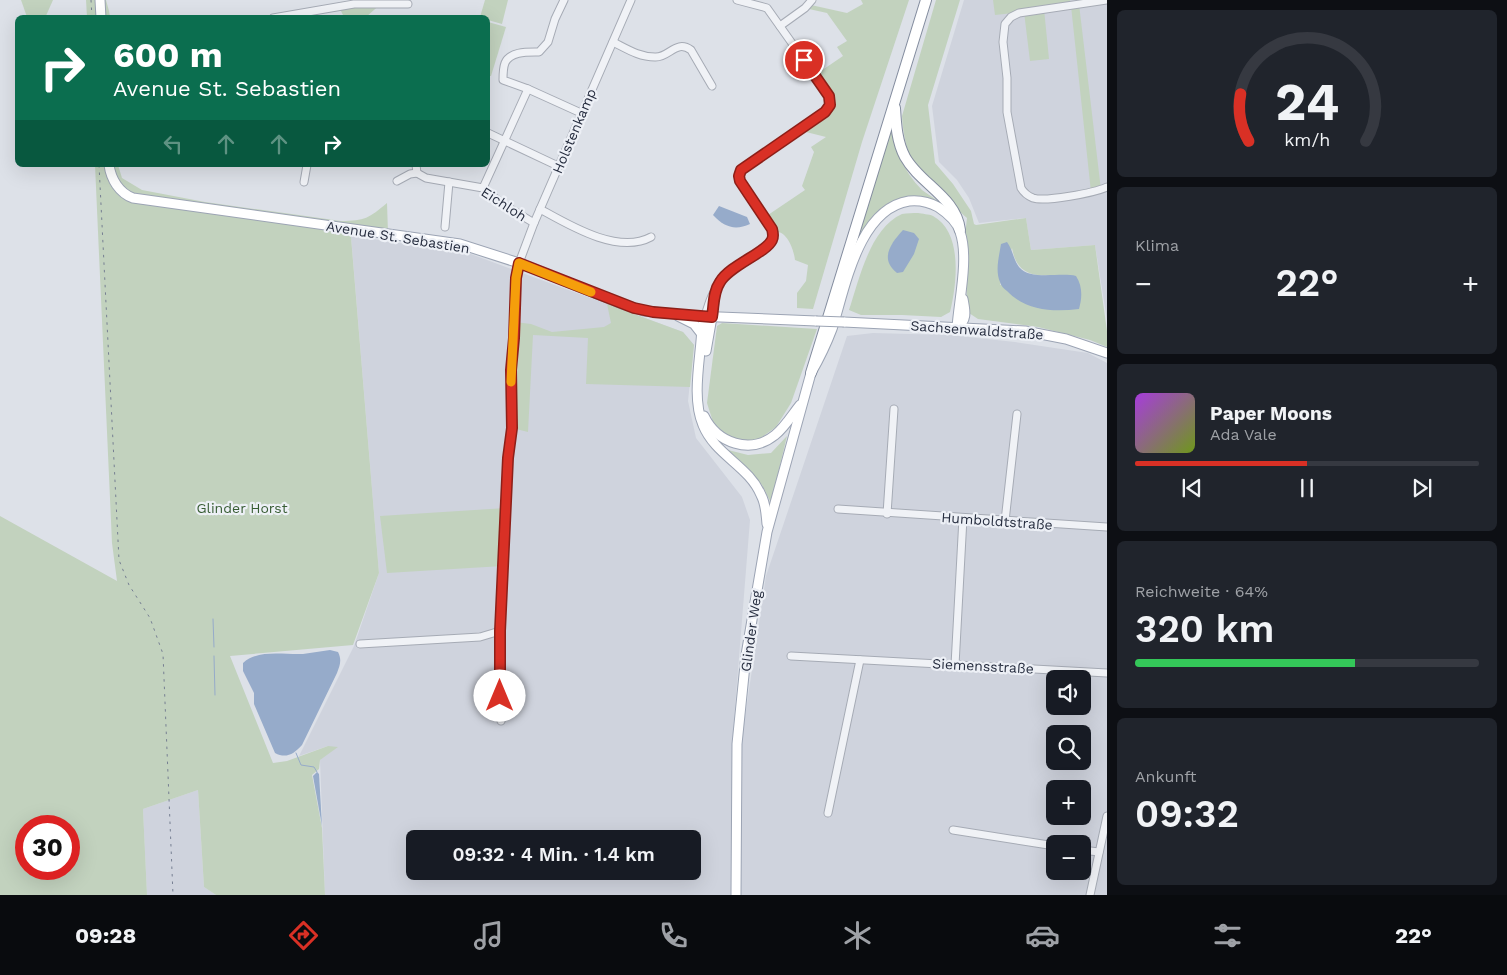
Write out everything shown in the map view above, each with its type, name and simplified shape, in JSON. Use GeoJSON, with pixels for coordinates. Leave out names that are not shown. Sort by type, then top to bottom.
{"type":"FeatureCollection","features":[{"type":"Feature","properties":{"kind":"highway"},"geometry":{"type":"LineString","coordinates":[[811,374],[926,0]]}},
{"type":"Feature","properties":{"kind":"highway"},"geometry":{"type":"LineString","coordinates":[[894,100],[896,128],[904,156],[919,175],[950,206],[957,218],[960,230]]}},
{"type":"Feature","properties":{"kind":"main road"},"geometry":{"type":"LineString","coordinates":[[100,0],[101,15]]}},
{"type":"Feature","properties":{"kind":"main road","name":"Avenue St. Sebastien"},"geometry":{"type":"LineString","coordinates":[[110,167],[111,173],[124,194],[133,198],[460,244],[519,263],[634,308],[708,317],[816,321]]}},
{"type":"Feature","properties":{"kind":"main road","name":"Glinder Weg"},"geometry":{"type":"LineString","coordinates":[[736,895],[737,744],[746,654],[768,532],[811,374],[824,350],[856,254],[868,230],[882,214],[897,204],[904,202],[926,202],[948,214],[960,230]]}},
{"type":"Feature","properties":{"kind":"main road"},"geometry":{"type":"LineString","coordinates":[[957,327],[962,287],[963,254],[960,230]]}},
{"type":"Feature","properties":{"kind":"main road"},"geometry":{"type":"LineString","coordinates":[[957,327],[964,322],[965,310],[962,287]]}},
{"type":"Feature","properties":{"kind":"main road"},"geometry":{"type":"LineString","coordinates":[[965,310],[971,319],[988,329]]}},
{"type":"Feature","properties":{"kind":"main road"},"geometry":{"type":"LineString","coordinates":[[674,314],[694,324],[701,333]]}},
{"type":"Feature","properties":{"kind":"main road"},"geometry":{"type":"LineString","coordinates":[[708,317],[701,333],[697,393],[701,419],[707,434],[717,448],[758,487],[765,506],[768,532]]}},
{"type":"Feature","properties":{"kind":"main road"},"geometry":{"type":"LineString","coordinates":[[708,317],[700,397],[704,417],[716,434],[728,441],[741,445],[764,442],[781,430],[803,401]]}},
{"type":"Feature","properties":{"kind":"main road","name":"Sachsenwaldstraße"},"geometry":{"type":"LineString","coordinates":[[816,321],[957,327],[1043,334],[1066,339],[1107,353]]}},
{"type":"Feature","properties":{"kind":"street"},"geometry":{"type":"LineString","coordinates":[[564,0],[555,19],[548,42],[539,52],[525,52],[512,56],[505,63],[503,80],[581,113]]}},
{"type":"Feature","properties":{"kind":"street","name":"Holstenkamp"},"geometry":{"type":"LineString","coordinates":[[501,721],[500,631],[508,458],[512,428],[511,370],[516,278],[519,263],[534,223],[631,0]]}},
{"type":"Feature","properties":{"kind":"street"},"geometry":{"type":"LineString","coordinates":[[708,317],[720,281],[733,269],[769,245],[773,238],[772,229],[740,181],[741,170],[825,112],[830,104],[828,94],[767,8],[737,0]]}},
{"type":"Feature","properties":{"kind":"street"},"geometry":{"type":"LineString","coordinates":[[780,26],[805,8],[812,0]]}},
{"type":"Feature","properties":{"kind":"street"},"geometry":{"type":"LineString","coordinates":[[1107,0],[1019,14],[1011,18],[1006,24],[1003,42],[1007,78],[1007,112],[1021,188],[1028,195],[1041,198],[1087,193],[1107,188]]}},
{"type":"Feature","properties":{"kind":"street"},"geometry":{"type":"LineString","coordinates":[[290,15],[354,4],[408,4]]}},
{"type":"Feature","properties":{"kind":"street"},"geometry":{"type":"LineString","coordinates":[[613,42],[639,55],[657,58],[678,46],[686,46],[691,50],[712,86]]}},
{"type":"Feature","properties":{"kind":"street"},"geometry":{"type":"LineString","coordinates":[[483,188],[528,89]]}},
{"type":"Feature","properties":{"kind":"street"},"geometry":{"type":"LineString","coordinates":[[490,134],[558,166]]}},
{"type":"Feature","properties":{"kind":"street"},"geometry":{"type":"LineString","coordinates":[[304,182],[307,167]]}},
{"type":"Feature","properties":{"kind":"street"},"geometry":{"type":"LineString","coordinates":[[397,182],[416,169]]}},
{"type":"Feature","properties":{"kind":"street","name":"Eichloh"},"geometry":{"type":"LineString","coordinates":[[416,169],[426,178],[483,188],[534,223]]}},
{"type":"Feature","properties":{"kind":"street"},"geometry":{"type":"LineString","coordinates":[[445,227],[449,182]]}},
{"type":"Feature","properties":{"kind":"street"},"geometry":{"type":"LineString","coordinates":[[540,209],[601,238],[641,242],[651,237]]}},
{"type":"Feature","properties":{"kind":"street"},"geometry":{"type":"LineString","coordinates":[[887,514],[894,409]]}},
{"type":"Feature","properties":{"kind":"street"},"geometry":{"type":"LineString","coordinates":[[1005,521],[1017,414]]}},
{"type":"Feature","properties":{"kind":"street","name":"Humboldtstraße"},"geometry":{"type":"LineString","coordinates":[[838,509],[887,514],[1107,527]]}},
{"type":"Feature","properties":{"kind":"street"},"geometry":{"type":"LineString","coordinates":[[955,665],[963,518]]}},
{"type":"Feature","properties":{"kind":"street"},"geometry":{"type":"LineString","coordinates":[[360,644],[480,637],[500,631]]}},
{"type":"Feature","properties":{"kind":"street","name":"Siemensstraße"},"geometry":{"type":"LineString","coordinates":[[792,656],[1107,673]]}},
{"type":"Feature","properties":{"kind":"street"},"geometry":{"type":"LineString","coordinates":[[828,813],[860,660]]}},
{"type":"Feature","properties":{"kind":"street"},"geometry":{"type":"LineString","coordinates":[[1090,895],[1107,816]]}},
{"type":"Feature","properties":{"kind":"street"},"geometry":{"type":"LineString","coordinates":[[953,830],[1046,845]]}},
{"type":"Feature","properties":{"kind":"street"},"geometry":{"type":"LineString","coordinates":[[1091,851],[1099,852]]}},
{"type":"Feature","properties":{"kind":"shaded area"},"geometry":{"type":"Polygon","coordinates":[[[964,0],[1107,0],[1107,320],[1095,245],[1031,250],[1026,218],[979,223],[969,198],[957,180],[939,162],[932,106],[964,0]]]}},
{"type":"Feature","properties":{"kind":"shaded area"},"geometry":{"type":"Polygon","coordinates":[[[351,236],[468,253],[683,332],[694,345],[688,401],[696,438],[742,497],[750,520],[732,745],[732,895],[325,895],[320,760],[328,746],[299,756],[354,646],[379,573],[351,236]]]}},
{"type":"Feature","properties":{"kind":"shaded area"},"geometry":{"type":"Polygon","coordinates":[[[873,333],[949,335],[1015,342],[1088,353],[1107,363],[1107,895],[739,895],[740,750],[766,576],[847,336],[873,333]]]}},
{"type":"Feature","properties":{"kind":"shaded area"},"geometry":{"type":"Polygon","coordinates":[[[198,790],[204,887],[216,895],[147,895],[143,809],[198,790]]]}},
{"type":"Feature","properties":{"kind":"green space"},"geometry":{"type":"Polygon","coordinates":[[[21,0],[53,0],[46,15],[26,15],[21,0]]]}},
{"type":"Feature","properties":{"kind":"green space"},"geometry":{"type":"Polygon","coordinates":[[[86,0],[106,0],[110,15],[87,15],[86,0]]]}},
{"type":"Feature","properties":{"kind":"green space"},"geometry":{"type":"Polygon","coordinates":[[[374,0],[398,0],[397,2],[383,2],[368,15],[343,15],[338,5],[374,2],[374,0]]]}},
{"type":"Feature","properties":{"kind":"green space"},"geometry":{"type":"Polygon","coordinates":[[[485,0],[508,0],[502,24],[490,21],[490,15],[481,15],[485,0]]]}},
{"type":"Feature","properties":{"kind":"green space"},"geometry":{"type":"Polygon","coordinates":[[[861,0],[909,0],[862,142],[813,309],[797,308],[797,293],[806,281],[808,265],[795,260],[787,238],[776,232],[775,226],[768,215],[805,190],[802,186],[814,152],[811,147],[826,137],[802,131],[826,117],[834,107],[832,93],[818,73],[843,56],[837,47],[847,41],[827,13],[809,9],[811,5],[847,13],[863,4],[861,0]]]}},
{"type":"Feature","properties":{"kind":"green space"},"geometry":{"type":"Polygon","coordinates":[[[936,0],[960,0],[928,105],[935,163],[953,184],[971,211],[974,224],[1026,218],[1031,250],[1095,245],[1107,331],[1107,347],[1090,340],[1038,327],[978,319],[969,313],[967,305],[965,235],[967,218],[915,166],[906,145],[902,116],[936,0]],[[1012,248],[1000,285],[1071,275],[1034,274],[1020,267],[1015,259],[1012,248]]]}},
{"type":"Feature","properties":{"kind":"green space"},"geometry":{"type":"Polygon","coordinates":[[[993,0],[1070,0],[1071,5],[1079,4],[1101,190],[1091,192],[1071,6],[1044,9],[1049,59],[1030,61],[1024,12],[995,15],[993,0]]]}},
{"type":"Feature","properties":{"kind":"green space"},"geometry":{"type":"Polygon","coordinates":[[[490,23],[506,27],[490,76],[490,23]]]}},
{"type":"Feature","properties":{"kind":"green space"},"geometry":{"type":"Polygon","coordinates":[[[891,122],[897,150],[915,183],[949,212],[935,203],[892,203],[846,269],[891,122]]]}},
{"type":"Feature","properties":{"kind":"green space","name":"Glinder Horst"},"geometry":{"type":"Polygon","coordinates":[[[95,167],[119,167],[122,178],[142,190],[205,202],[341,221],[366,218],[387,203],[388,233],[356,230],[351,237],[379,573],[353,645],[230,656],[273,763],[287,761],[328,746],[338,747],[320,760],[319,769],[312,775],[322,828],[325,895],[216,895],[204,887],[198,790],[143,809],[147,895],[0,895],[0,516],[117,581],[112,543],[95,167]]]}},
{"type":"Feature","properties":{"kind":"green space"},"geometry":{"type":"Polygon","coordinates":[[[918,213],[933,216],[943,224],[953,246],[956,274],[950,312],[941,317],[861,315],[849,310],[867,256],[882,231],[891,221],[902,214],[918,213]]]}},
{"type":"Feature","properties":{"kind":"green space"},"geometry":{"type":"Polygon","coordinates":[[[607,304],[683,332],[694,345],[690,387],[586,384],[588,338],[533,335],[528,432],[512,428],[515,322],[531,324],[552,332],[604,327],[611,323],[607,304]]]}},
{"type":"Feature","properties":{"kind":"green space"},"geometry":{"type":"Polygon","coordinates":[[[722,323],[817,329],[791,403],[776,427],[758,440],[739,440],[723,435],[713,422],[707,403],[717,326],[722,323]]]}},
{"type":"Feature","properties":{"kind":"green space"},"geometry":{"type":"Polygon","coordinates":[[[787,436],[771,503],[762,485],[728,450],[748,455],[771,453],[787,436]]]}},
{"type":"Feature","properties":{"kind":"green space"},"geometry":{"type":"Polygon","coordinates":[[[506,508],[503,566],[387,573],[380,516],[506,508]]]}},
{"type":"Feature","properties":{"kind":"water"},"geometry":{"type":"Polygon","coordinates":[[[719,206],[747,217],[750,224],[739,227],[726,225],[713,215],[719,206]]]}},
{"type":"Feature","properties":{"kind":"water"},"geometry":{"type":"Polygon","coordinates":[[[903,230],[914,233],[919,239],[914,254],[903,272],[897,273],[892,268],[888,257],[894,240],[903,230]]]}},
{"type":"Feature","properties":{"kind":"water"},"geometry":{"type":"Polygon","coordinates":[[[1007,242],[1019,267],[1030,274],[1076,276],[1081,292],[1079,309],[1040,309],[1014,298],[1002,286],[999,277],[998,259],[1001,244],[1007,242]]]}},
{"type":"Feature","properties":{"kind":"water"},"geometry":{"type":"Polygon","coordinates":[[[330,650],[338,652],[339,667],[302,745],[290,755],[283,756],[275,753],[254,704],[254,693],[243,671],[243,663],[264,654],[303,654],[330,650]]]}},
{"type":"Feature","properties":{"kind":"water"},"geometry":{"type":"Polygon","coordinates":[[[317,772],[319,774],[322,826],[313,776],[317,772]]]}},
{"type":"Feature","properties":{"kind":"waterway"},"geometry":{"type":"LineString","coordinates":[[213,619],[214,647]]}},
{"type":"Feature","properties":{"kind":"waterway"},"geometry":{"type":"LineString","coordinates":[[214,656],[215,695]]}},
{"type":"Feature","properties":{"kind":"waterway"},"geometry":{"type":"LineString","coordinates":[[296,753],[301,765],[314,767],[317,772]]}},
{"type":"Feature","properties":{"kind":"railway"},"geometry":{"type":"LineString","coordinates":[[91,0],[92,15]]}},
{"type":"Feature","properties":{"kind":"railway"},"geometry":{"type":"LineString","coordinates":[[99,167],[119,560],[129,585],[150,618],[163,654],[173,895]]}},
{"type":"Feature","properties":{"kind":"slow traffic"},"geometry":{"type":"LineString","coordinates":[[511,382],[516,278],[519,263],[591,292]]}},
{"type":"Feature","properties":{"kind":"route"},"geometry":{"type":"LineString","coordinates":[[500,696],[500,631],[508,458],[512,428],[511,370],[516,278],[519,263],[634,308],[653,312],[712,317],[716,288],[726,274],[769,245],[773,238],[772,229],[740,181],[741,170],[825,112],[830,105],[829,96],[804,60]]}}]}
